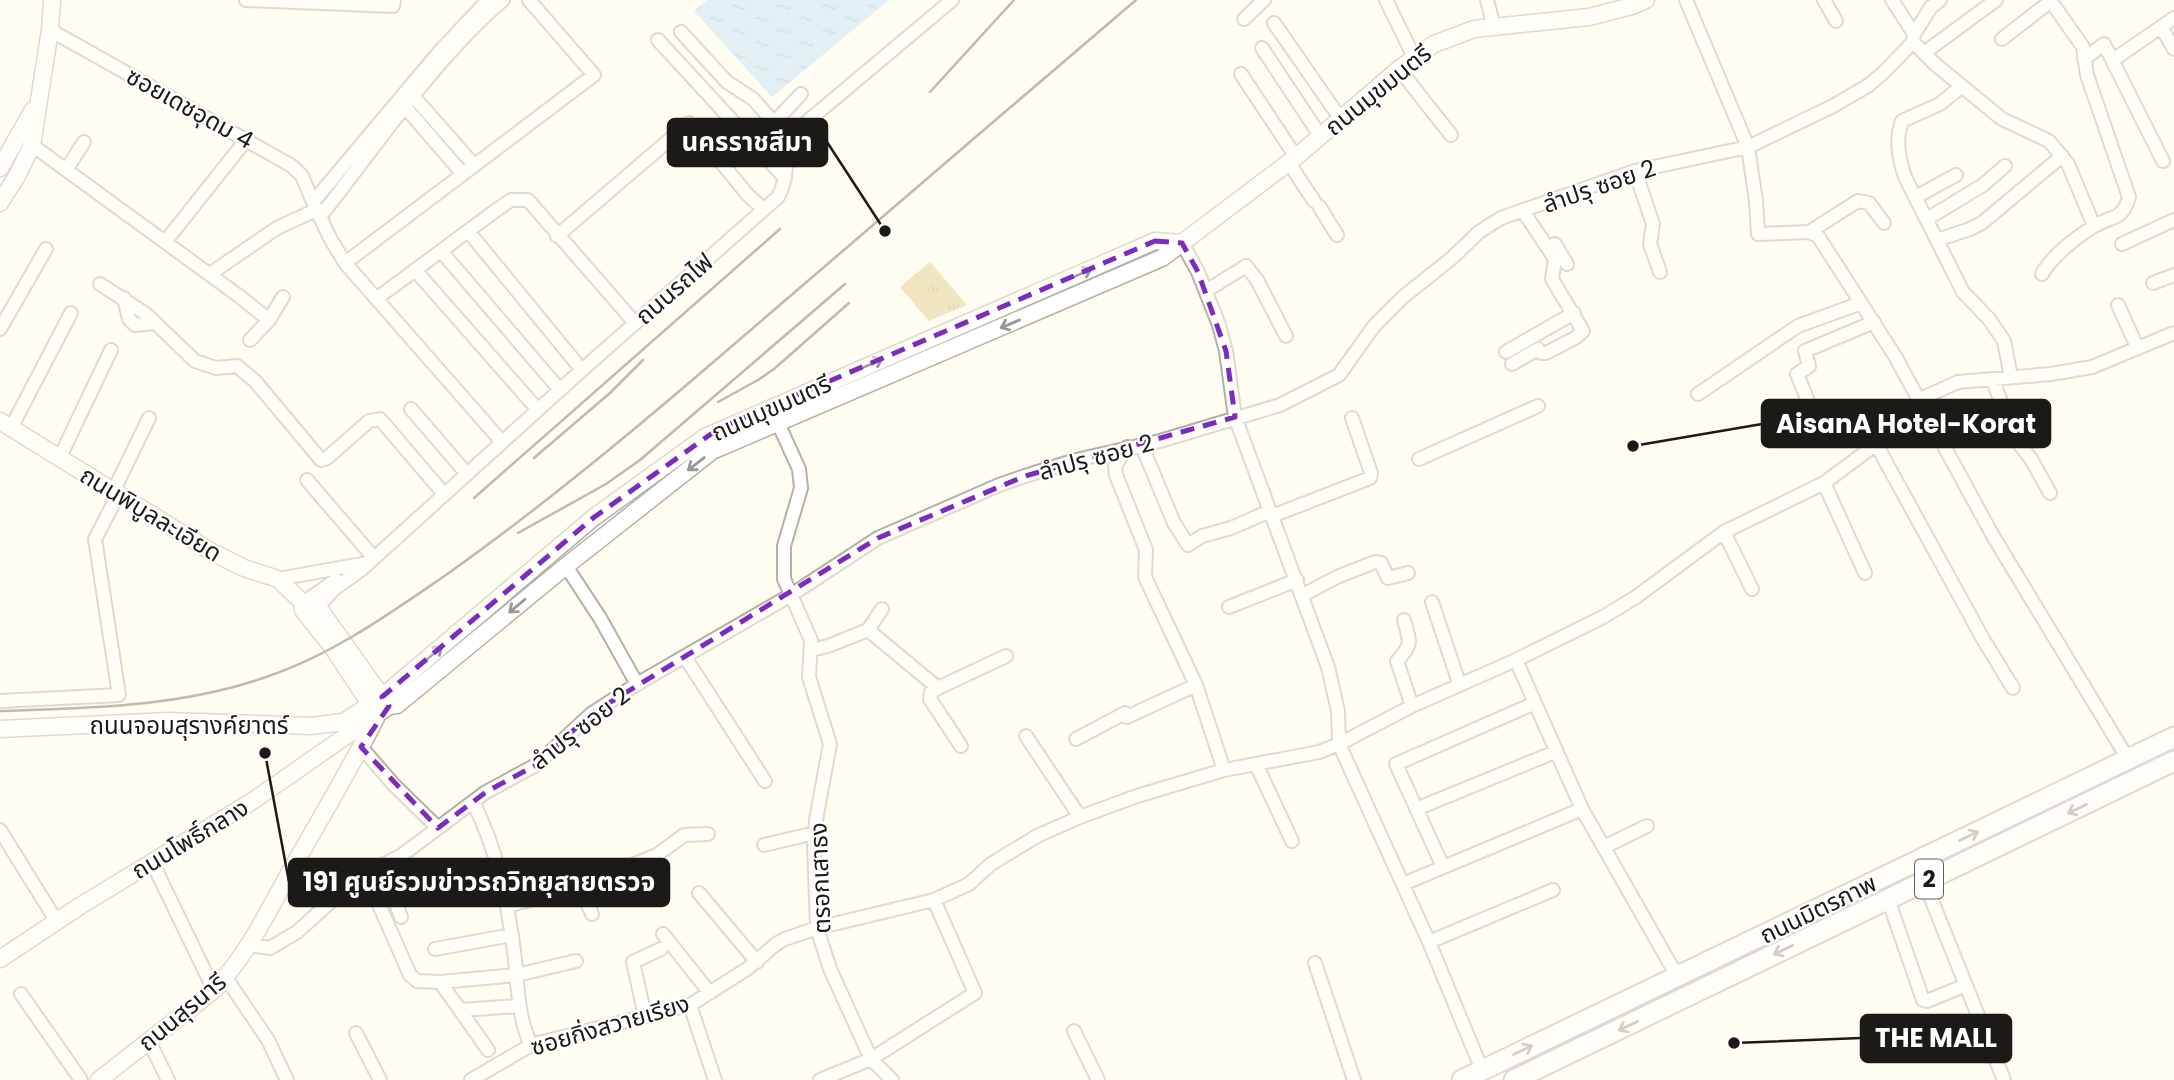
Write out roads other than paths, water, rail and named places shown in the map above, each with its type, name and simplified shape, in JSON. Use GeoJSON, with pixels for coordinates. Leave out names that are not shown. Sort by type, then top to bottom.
{"type":"FeatureCollection","features":[{"type":"Feature","properties":{"kind":"highway","name":"ถนนมิตรภาพ"},"geometry":{"type":"LineString","coordinates":[[1462,1080],[2174,737]]}},
{"type":"Feature","properties":{"kind":"highway"},"geometry":{"type":"LineString","coordinates":[[2128,759],[2138,779]]}},
{"type":"Feature","properties":{"kind":"highway","name":"ถนนมิตรภาพ"},"geometry":{"type":"LineString","coordinates":[[1514,1080],[2174,761]]}},
{"type":"Feature","properties":{"kind":"main road"},"geometry":{"type":"LineString","coordinates":[[0,203],[32,145],[50,30],[52,0]]}},
{"type":"Feature","properties":{"kind":"main road","name":"ถนนมุขมนตรี"},"geometry":{"type":"LineString","coordinates":[[380,706],[397,705],[417,690],[566,565],[712,451],[1162,258],[1293,160],[1399,69],[1434,44],[1457,34],[1494,27],[1589,17],[1646,0]]}},
{"type":"Feature","properties":{"kind":"main road"},"geometry":{"type":"LineString","coordinates":[[3,158],[37,102]]}},
{"type":"Feature","properties":{"kind":"main road","name":"ถนนมุขมนตรี"},"geometry":{"type":"LineString","coordinates":[[380,706],[593,518],[718,429],[1155,242],[1182,243]]}},
{"type":"Feature","properties":{"kind":"main road"},"geometry":{"type":"LineString","coordinates":[[766,410],[778,423]]}},
{"type":"Feature","properties":{"kind":"main road","name":"ถนนพิบูลละเอียด"},"geometry":{"type":"LineString","coordinates":[[5,424],[212,552],[244,568],[278,579],[311,605],[380,706]]}},
{"type":"Feature","properties":{"kind":"main road"},"geometry":{"type":"LineString","coordinates":[[593,518],[605,535]]}},
{"type":"Feature","properties":{"kind":"main road","name":"ถนนจอมสุรางค์ยาตร์"},"geometry":{"type":"LineString","coordinates":[[0,729],[169,721],[311,726],[342,723],[380,706]]}},
{"type":"Feature","properties":{"kind":"main road","name":"ถนนสุรนารี"},"geometry":{"type":"LineString","coordinates":[[99,1080],[226,978],[249,945],[349,773],[380,706]]}},
{"type":"Feature","properties":{"kind":"main road","name":"ถนนโพธิ์กลาง"},"geometry":{"type":"LineString","coordinates":[[0,959],[254,800],[327,751],[380,706]]}},
{"type":"Feature","properties":{"kind":"main road"},"geometry":{"type":"LineString","coordinates":[[311,726],[321,737],[327,751],[338,754],[349,773]]}},
{"type":"Feature","properties":{"kind":"street"},"geometry":{"type":"LineString","coordinates":[[246,0],[393,6],[394,0]]}},
{"type":"Feature","properties":{"kind":"street"},"geometry":{"type":"LineString","coordinates":[[316,209],[440,51],[488,0]]}},
{"type":"Feature","properties":{"kind":"street"},"geometry":{"type":"LineString","coordinates":[[210,274],[277,228],[316,209],[406,108],[446,57],[486,14],[503,0]]}},
{"type":"Feature","properties":{"kind":"street"},"geometry":{"type":"LineString","coordinates":[[345,263],[594,75],[529,0]]}},
{"type":"Feature","properties":{"kind":"street"},"geometry":{"type":"LineString","coordinates":[[681,32],[727,82],[753,99],[790,141],[796,131],[952,0]]}},
{"type":"Feature","properties":{"kind":"street"},"geometry":{"type":"LineString","coordinates":[[1244,19],[1265,0]]}},
{"type":"Feature","properties":{"kind":"street"},"geometry":{"type":"LineString","coordinates":[[1386,0],[1414,57]]}},
{"type":"Feature","properties":{"kind":"street"},"geometry":{"type":"LineString","coordinates":[[1487,0],[1494,27]]}},
{"type":"Feature","properties":{"kind":"street"},"geometry":{"type":"LineString","coordinates":[[1686,0],[1748,147],[1758,234],[1809,232],[1818,236],[1874,322],[1993,536],[2128,759]]}},
{"type":"Feature","properties":{"kind":"street"},"geometry":{"type":"LineString","coordinates":[[1824,0],[1836,21]]}},
{"type":"Feature","properties":{"kind":"street"},"geometry":{"type":"LineString","coordinates":[[1892,0],[1924,53],[2001,119],[2049,141],[2068,164],[2094,226]]}},
{"type":"Feature","properties":{"kind":"street","name":"ลำปรุ ซอย 2"},"geometry":{"type":"LineString","coordinates":[[249,945],[270,948],[297,932],[365,873],[402,855],[486,792],[536,765],[591,714],[637,684],[791,595],[878,538],[999,485],[1076,460],[1127,447],[1142,446],[1280,405],[1339,375],[1374,326],[1403,297],[1452,258],[1479,232],[1501,218],[1635,171],[1748,147],[1833,106],[1869,85],[1914,38],[1931,7],[1940,0]]}},
{"type":"Feature","properties":{"kind":"street"},"geometry":{"type":"LineString","coordinates":[[1924,53],[1996,0]]}},
{"type":"Feature","properties":{"kind":"street"},"geometry":{"type":"LineString","coordinates":[[2002,39],[2050,1],[2083,47],[2087,75],[2129,197],[2126,209],[2116,217],[2094,226],[2047,265],[2042,274]]}},
{"type":"Feature","properties":{"kind":"street"},"geometry":{"type":"LineString","coordinates":[[2113,60],[2174,18]]}},
{"type":"Feature","properties":{"kind":"street"},"geometry":{"type":"LineString","coordinates":[[1274,23],[1340,118]]}},
{"type":"Feature","properties":{"kind":"street"},"geometry":{"type":"LineString","coordinates":[[2161,27],[2174,49]]}},
{"type":"Feature","properties":{"kind":"street","name":"ซอยเดชอุดม 4"},"geometry":{"type":"LineString","coordinates":[[50,30],[292,166],[302,176],[330,238],[345,263],[502,442]]}},
{"type":"Feature","properties":{"kind":"street"},"geometry":{"type":"LineString","coordinates":[[659,40],[785,178]]}},
{"type":"Feature","properties":{"kind":"street"},"geometry":{"type":"LineString","coordinates":[[2084,59],[2104,44],[2163,161]]}},
{"type":"Feature","properties":{"kind":"street"},"geometry":{"type":"LineString","coordinates":[[1262,48],[1321,136]]}},
{"type":"Feature","properties":{"kind":"street"},"geometry":{"type":"LineString","coordinates":[[1399,69],[1451,135]]}},
{"type":"Feature","properties":{"kind":"street"},"geometry":{"type":"LineString","coordinates":[[1241,74],[1337,235]]}},
{"type":"Feature","properties":{"kind":"street"},"geometry":{"type":"LineString","coordinates":[[1962,86],[1940,104],[1902,121],[1899,130],[1899,157],[1905,177],[1963,292],[1989,318],[2004,341],[2011,377]]}},
{"type":"Feature","properties":{"kind":"street"},"geometry":{"type":"LineString","coordinates":[[754,144],[772,122],[802,94]]}},
{"type":"Feature","properties":{"kind":"street"},"geometry":{"type":"LineString","coordinates":[[414,97],[473,164]]}},
{"type":"Feature","properties":{"kind":"street"},"geometry":{"type":"LineString","coordinates":[[406,108],[462,173]]}},
{"type":"Feature","properties":{"kind":"street"},"geometry":{"type":"LineString","coordinates":[[557,236],[689,123],[747,194],[764,209]]}},
{"type":"Feature","properties":{"kind":"street"},"geometry":{"type":"LineString","coordinates":[[165,242],[246,140]]}},
{"type":"Feature","properties":{"kind":"street","name":"ถนนรถไฟ"},"geometry":{"type":"LineString","coordinates":[[311,605],[336,579],[370,561],[778,197],[783,189],[790,141]]}},
{"type":"Feature","properties":{"kind":"street"},"geometry":{"type":"LineString","coordinates":[[66,170],[84,142]]}},
{"type":"Feature","properties":{"kind":"street"},"geometry":{"type":"LineString","coordinates":[[32,145],[269,320]]}},
{"type":"Feature","properties":{"kind":"street"},"geometry":{"type":"LineString","coordinates":[[1937,240],[1982,223],[2062,156]]}},
{"type":"Feature","properties":{"kind":"street"},"geometry":{"type":"LineString","coordinates":[[1927,219],[1983,185],[2005,166]]}},
{"type":"Feature","properties":{"kind":"street"},"geometry":{"type":"LineString","coordinates":[[1635,171],[1653,223],[1650,244],[1660,272]]}},
{"type":"Feature","properties":{"kind":"street"},"geometry":{"type":"LineString","coordinates":[[1916,197],[1956,175]]}},
{"type":"Feature","properties":{"kind":"street"},"geometry":{"type":"LineString","coordinates":[[376,299],[511,201],[528,200],[635,323]]}},
{"type":"Feature","properties":{"kind":"street"},"geometry":{"type":"LineString","coordinates":[[1809,232],[1858,201],[1869,203],[1884,223]]}},
{"type":"Feature","properties":{"kind":"street"},"geometry":{"type":"LineString","coordinates":[[1528,210],[1567,264]]}},
{"type":"Feature","properties":{"kind":"street"},"geometry":{"type":"LineString","coordinates":[[1528,210],[1553,256],[1552,279],[1574,313],[1582,326],[1583,331],[1546,353],[1541,353],[1538,349],[1509,358],[1574,313]]}},
{"type":"Feature","properties":{"kind":"street"},"geometry":{"type":"LineString","coordinates":[[2122,244],[2174,220]]}},
{"type":"Feature","properties":{"kind":"street"},"geometry":{"type":"LineString","coordinates":[[468,231],[582,370]]}},
{"type":"Feature","properties":{"kind":"street"},"geometry":{"type":"LineString","coordinates":[[1182,243],[1206,291],[1219,325],[1226,351],[1235,417],[1303,595],[1333,685],[1338,711],[1339,744],[1429,942],[1482,1070]]}},
{"type":"Feature","properties":{"kind":"street"},"geometry":{"type":"LineString","coordinates":[[0,329],[46,249]]}},
{"type":"Feature","properties":{"kind":"street"},"geometry":{"type":"LineString","coordinates":[[441,251],[560,390]]}},
{"type":"Feature","properties":{"kind":"street"},"geometry":{"type":"LineString","coordinates":[[1206,291],[1246,266],[1257,280],[1286,336]]}},
{"type":"Feature","properties":{"kind":"street"},"geometry":{"type":"LineString","coordinates":[[415,270],[538,410]]}},
{"type":"Feature","properties":{"kind":"street"},"geometry":{"type":"LineString","coordinates":[[2153,283],[2174,275]]}},
{"type":"Feature","properties":{"kind":"street"},"geometry":{"type":"LineString","coordinates":[[100,284],[146,314],[195,361],[216,368],[237,366],[255,381],[321,460],[327,458],[369,421],[380,419],[444,494]]}},
{"type":"Feature","properties":{"kind":"street"},"geometry":{"type":"LineString","coordinates":[[250,340],[269,320],[283,297]]}},
{"type":"Feature","properties":{"kind":"street"},"geometry":{"type":"LineString","coordinates":[[1698,394],[1798,326],[1861,303]]}},
{"type":"Feature","properties":{"kind":"street"},"geometry":{"type":"LineString","coordinates":[[2118,305],[2137,347]]}},
{"type":"Feature","properties":{"kind":"street"},"geometry":{"type":"LineString","coordinates":[[5,424],[71,313]]}},
{"type":"Feature","properties":{"kind":"street"},"geometry":{"type":"LineString","coordinates":[[1808,401],[1797,374],[1809,366],[1805,351],[1874,322]]}},
{"type":"Feature","properties":{"kind":"street","name":"ซอยกิ่งสวายเรียง"},"geometry":{"type":"LineString","coordinates":[[471,1080],[531,1045],[690,1005],[757,962],[776,944],[817,928],[933,901],[969,884],[991,864],[1037,836],[1080,817],[1137,796],[1224,770],[1319,752],[1339,744],[1459,683],[1516,660],[1603,617],[1636,597],[1724,533],[1824,483],[1876,444],[1922,404],[1958,382],[2051,374],[2092,367],[2174,333]]}},
{"type":"Feature","properties":{"kind":"street"},"geometry":{"type":"LineString","coordinates":[[59,459],[111,350]]}},
{"type":"Feature","properties":{"kind":"street"},"geometry":{"type":"LineString","coordinates":[[1992,379],[2017,441],[2035,464],[2050,493]]}},
{"type":"Feature","properties":{"kind":"street"},"geometry":{"type":"LineString","coordinates":[[1419,459],[1538,406]]}},
{"type":"Feature","properties":{"kind":"street"},"geometry":{"type":"LineString","coordinates":[[411,409],[467,474]]}},
{"type":"Feature","properties":{"kind":"street"},"geometry":{"type":"LineString","coordinates":[[0,701],[119,695],[94,539],[149,418]]}},
{"type":"Feature","properties":{"kind":"street"},"geometry":{"type":"LineString","coordinates":[[1142,446],[1174,523],[1188,545],[1202,536],[1370,478],[1371,473],[1352,418]]}},
{"type":"Feature","properties":{"kind":"street","name":"ตรอกเสาธง"},"geometry":{"type":"LineString","coordinates":[[778,423],[799,469],[801,488],[784,546],[783,579],[807,630],[811,650],[809,677],[830,744],[815,833],[817,928],[830,969],[871,1059],[892,1080]]}},
{"type":"Feature","properties":{"kind":"street"},"geometry":{"type":"LineString","coordinates":[[1876,444],[1983,639],[2013,688]]}},
{"type":"Feature","properties":{"kind":"street"},"geometry":{"type":"LineString","coordinates":[[1127,447],[1115,466],[1116,475],[1146,551],[1145,577],[1196,685],[1224,770]]}},
{"type":"Feature","properties":{"kind":"street"},"geometry":{"type":"LineString","coordinates":[[278,579],[370,561],[307,480]]}},
{"type":"Feature","properties":{"kind":"street"},"geometry":{"type":"LineString","coordinates":[[1824,483],[1865,573]]}},
{"type":"Feature","properties":{"kind":"street"},"geometry":{"type":"LineString","coordinates":[[1724,533],[1752,589]]}},
{"type":"Feature","properties":{"kind":"street"},"geometry":{"type":"LineString","coordinates":[[1303,595],[1337,577],[1375,562],[1381,563],[1388,578],[1408,573]]}},
{"type":"Feature","properties":{"kind":"street"},"geometry":{"type":"LineString","coordinates":[[566,565],[637,684]]}},
{"type":"Feature","properties":{"kind":"street"},"geometry":{"type":"LineString","coordinates":[[1228,607],[1297,580]]}},
{"type":"Feature","properties":{"kind":"street"},"geometry":{"type":"LineString","coordinates":[[1432,602],[1459,683]]}},
{"type":"Feature","properties":{"kind":"street"},"geometry":{"type":"LineString","coordinates":[[811,650],[868,630],[882,609]]}},
{"type":"Feature","properties":{"kind":"street"},"geometry":{"type":"LineString","coordinates":[[1404,620],[1410,645],[1409,650],[1397,661],[1397,666],[1412,706]]}},
{"type":"Feature","properties":{"kind":"street"},"geometry":{"type":"LineString","coordinates":[[868,630],[938,688]]}},
{"type":"Feature","properties":{"kind":"street"},"geometry":{"type":"LineString","coordinates":[[961,746],[930,699],[931,692],[1006,656]]}},
{"type":"Feature","properties":{"kind":"street"},"geometry":{"type":"LineString","coordinates":[[685,657],[765,781]]}},
{"type":"Feature","properties":{"kind":"street"},"geometry":{"type":"LineString","coordinates":[[1516,660],[1582,810],[1677,976]]}},
{"type":"Feature","properties":{"kind":"street"},"geometry":{"type":"LineString","coordinates":[[1076,739],[1196,685]]}},
{"type":"Feature","properties":{"kind":"street"},"geometry":{"type":"LineString","coordinates":[[1443,867],[1396,764],[1535,703]]}},
{"type":"Feature","properties":{"kind":"street"},"geometry":{"type":"LineString","coordinates":[[1026,736],[1080,817]]}},
{"type":"Feature","properties":{"kind":"street"},"geometry":{"type":"LineString","coordinates":[[361,747],[394,785],[438,828]]}},
{"type":"Feature","properties":{"kind":"street"},"geometry":{"type":"LineString","coordinates":[[1416,809],[1555,752]]}},
{"type":"Feature","properties":{"kind":"street"},"geometry":{"type":"LineString","coordinates":[[1256,764],[1292,841]]}},
{"type":"Feature","properties":{"kind":"street"},"geometry":{"type":"LineString","coordinates":[[473,802],[495,854],[512,935],[519,1006],[531,1045]]}},
{"type":"Feature","properties":{"kind":"street"},"geometry":{"type":"LineString","coordinates":[[1403,884],[1582,810]]}},
{"type":"Feature","properties":{"kind":"street"},"geometry":{"type":"LineString","coordinates":[[1604,847],[1647,826]]}},
{"type":"Feature","properties":{"kind":"street"},"geometry":{"type":"LineString","coordinates":[[0,830],[57,922]]}},
{"type":"Feature","properties":{"kind":"street"},"geometry":{"type":"LineString","coordinates":[[764,845],[815,833]]}},
{"type":"Feature","properties":{"kind":"street"},"geometry":{"type":"LineString","coordinates":[[507,906],[576,887],[657,855],[684,835],[708,834]]}},
{"type":"Feature","properties":{"kind":"street"},"geometry":{"type":"LineString","coordinates":[[152,862],[214,990]]}},
{"type":"Feature","properties":{"kind":"street"},"geometry":{"type":"LineString","coordinates":[[383,866],[401,916]]}},
{"type":"Feature","properties":{"kind":"street"},"geometry":{"type":"LineString","coordinates":[[365,873],[410,975],[417,981],[440,982],[517,975],[576,961]]}},
{"type":"Feature","properties":{"kind":"street"},"geometry":{"type":"LineString","coordinates":[[1924,881],[2004,1080]]}},
{"type":"Feature","properties":{"kind":"street"},"geometry":{"type":"LineString","coordinates":[[576,887],[582,891],[592,914]]}},
{"type":"Feature","properties":{"kind":"street"},"geometry":{"type":"LineString","coordinates":[[1429,942],[1553,890]]}},
{"type":"Feature","properties":{"kind":"street"},"geometry":{"type":"LineString","coordinates":[[699,893],[757,962]]}},
{"type":"Feature","properties":{"kind":"street"},"geometry":{"type":"LineString","coordinates":[[1888,899],[1923,1000],[1927,1001],[1966,985]]}},
{"type":"Feature","properties":{"kind":"street"},"geometry":{"type":"LineString","coordinates":[[820,1080],[871,1059],[975,993],[933,901]]}},
{"type":"Feature","properties":{"kind":"street"},"geometry":{"type":"LineString","coordinates":[[663,934],[710,993]]}},
{"type":"Feature","properties":{"kind":"street"},"geometry":{"type":"LineString","coordinates":[[435,949],[512,935]]}},
{"type":"Feature","properties":{"kind":"street"},"geometry":{"type":"LineString","coordinates":[[645,1016],[633,962],[661,949]]}},
{"type":"Feature","properties":{"kind":"street"},"geometry":{"type":"LineString","coordinates":[[1315,963],[1354,1080]]}},
{"type":"Feature","properties":{"kind":"street"},"geometry":{"type":"LineString","coordinates":[[226,978],[268,1040],[287,1080]]}},
{"type":"Feature","properties":{"kind":"street"},"geometry":{"type":"LineString","coordinates":[[440,982],[488,1050]]}},
{"type":"Feature","properties":{"kind":"street"},"geometry":{"type":"LineString","coordinates":[[21,994],[80,1080]]}},
{"type":"Feature","properties":{"kind":"street"},"geometry":{"type":"LineString","coordinates":[[690,1005],[715,1080]]}},
{"type":"Feature","properties":{"kind":"street"},"geometry":{"type":"LineString","coordinates":[[460,1010],[519,1006]]}},
{"type":"Feature","properties":{"kind":"street"},"geometry":{"type":"LineString","coordinates":[[1074,1031],[1098,1080]]}},
{"type":"Feature","properties":{"kind":"street"},"geometry":{"type":"LineString","coordinates":[[356,1033],[380,1080]]}},
{"type":"Feature","properties":{"kind":"street"},"geometry":{"type":"LineString","coordinates":[[149,1041],[168,1080]]}},
{"type":"Feature","properties":{"kind":"water"},"geometry":{"type":"Polygon","coordinates":[[[707,0],[889,0],[772,97],[694,11],[707,0]]]}},
{"type":"Feature","properties":{"kind":"railway"},"geometry":{"type":"LineString","coordinates":[[930,92],[1014,0]]}},
{"type":"Feature","properties":{"kind":"railway"},"geometry":{"type":"LineString","coordinates":[[0,711],[134,704],[201,695],[290,668],[381,619],[481,550],[613,446],[1136,0]]}},
{"type":"Feature","properties":{"kind":"railway"},"geometry":{"type":"LineString","coordinates":[[474,498],[780,229]]}},
{"type":"Feature","properties":{"kind":"railway"},"geometry":{"type":"LineString","coordinates":[[518,533],[606,484],[640,460],[845,284]]}},
{"type":"Feature","properties":{"kind":"railway"},"geometry":{"type":"LineString","coordinates":[[718,402],[774,369],[849,303]]}},
{"type":"Feature","properties":{"kind":"railway"},"geometry":{"type":"LineString","coordinates":[[534,458],[610,393],[643,360]]}},
{"type":"Feature","properties":{"kind":"place","name":"นครราชสีมา"},"geometry":{"type":"Point","coordinates":[885,231]}},
{"type":"Feature","properties":{"kind":"place","name":"AisanA Hotel-Korat"},"geometry":{"type":"Point","coordinates":[1633,446]}},
{"type":"Feature","properties":{"kind":"place","name":"191 ศูนย์รวมข่าวรถวิทยุสายตรวจ"},"geometry":{"type":"Point","coordinates":[265,753]}},
{"type":"Feature","properties":{"kind":"place","name":"THE MALL"},"geometry":{"type":"Point","coordinates":[1734,1043]}}]}
